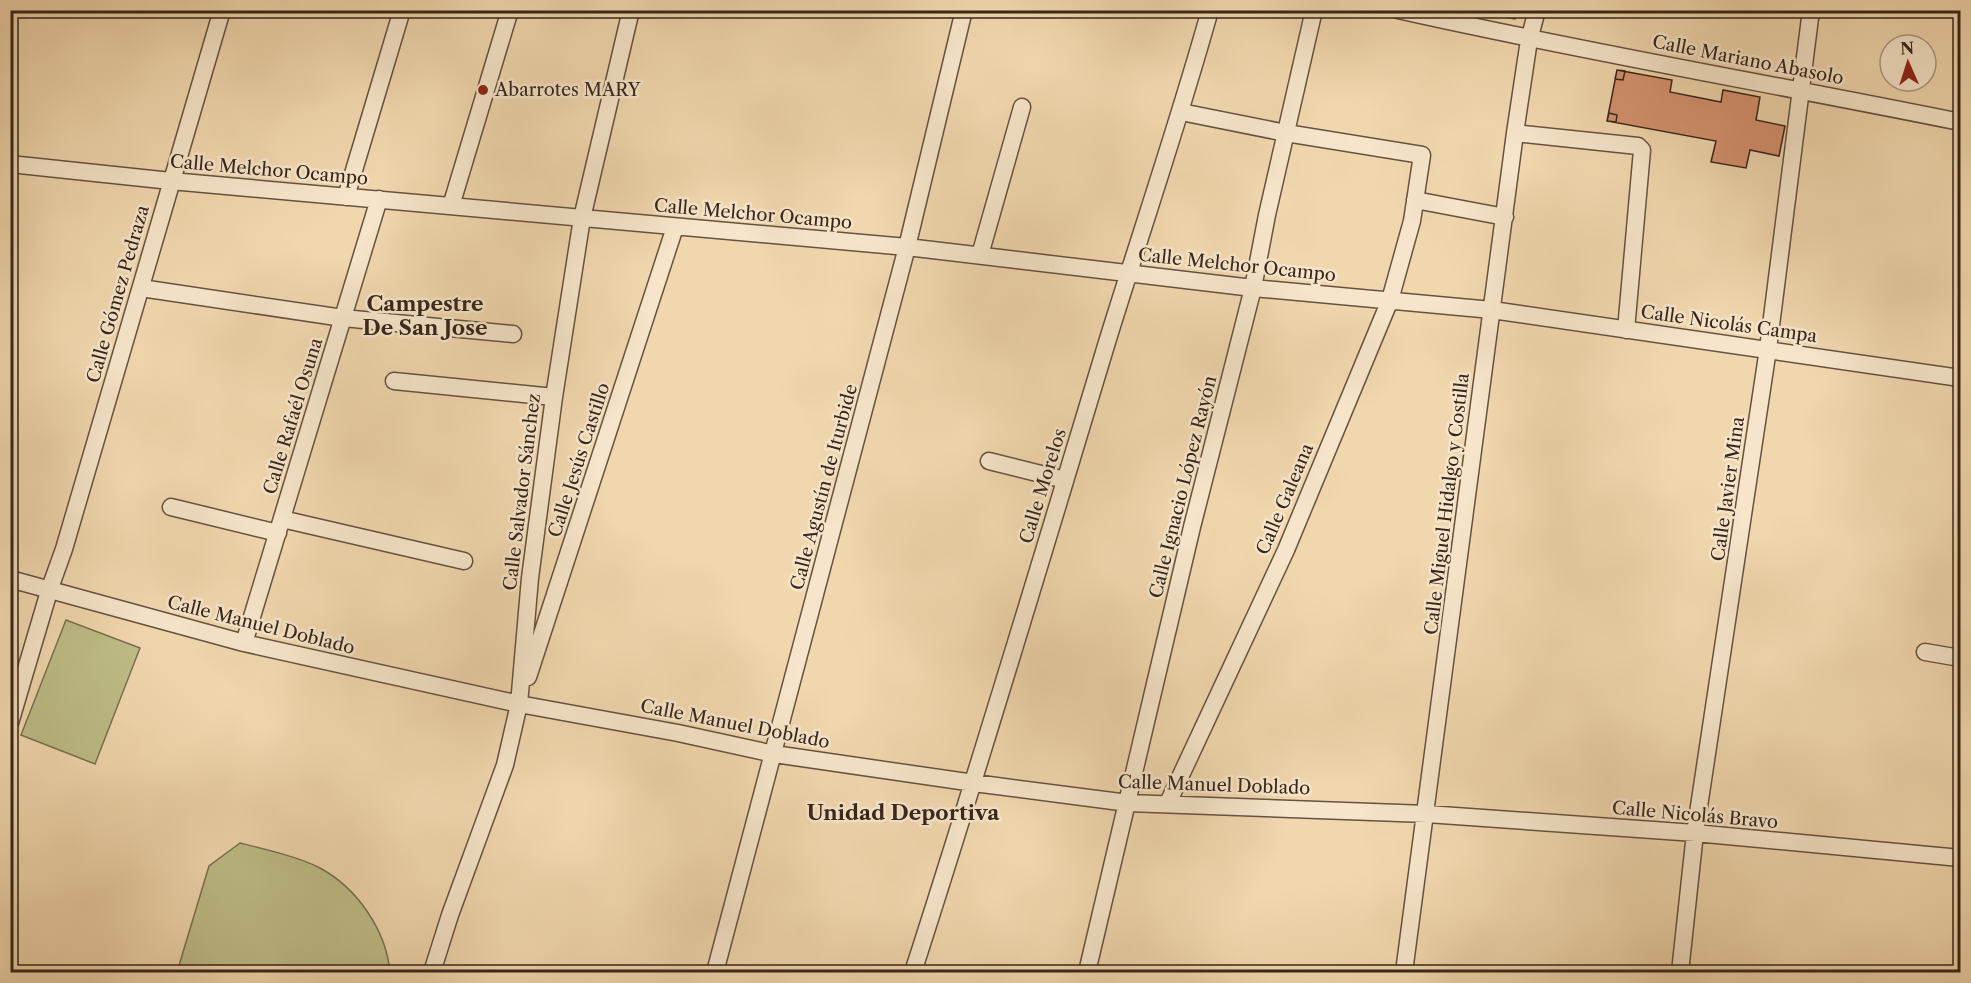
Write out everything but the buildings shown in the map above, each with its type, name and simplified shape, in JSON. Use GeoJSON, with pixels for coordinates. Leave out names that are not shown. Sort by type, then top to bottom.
{"type":"FeatureCollection","features":[{"type":"Feature","properties":{"kind":"street","name":"Calle Gómez Pedraza"},"geometry":{"type":"LineString","coordinates":[[10,723],[50,588],[64,549],[222,10]]}},
{"type":"Feature","properties":{"kind":"street"},"geometry":{"type":"LineString","coordinates":[[346,197],[402,10]]}},
{"type":"Feature","properties":{"kind":"street"},"geometry":{"type":"LineString","coordinates":[[451,206],[510,10]]}},
{"type":"Feature","properties":{"kind":"street","name":"Calle Salvador Sánchez"},"geometry":{"type":"LineString","coordinates":[[432,972],[450,915],[505,765],[519,705],[530,578],[554,397],[582,218],[631,10]]}},
{"type":"Feature","properties":{"kind":"street","name":"Calle Agustín de Iturbide"},"geometry":{"type":"LineString","coordinates":[[715,972],[907,247],[964,10]]}},
{"type":"Feature","properties":{"kind":"street","name":"Calle Morelos"},"geometry":{"type":"LineString","coordinates":[[913,972],[974,783],[1128,273],[1181,112],[1210,10]]}},
{"type":"Feature","properties":{"kind":"street","name":"Calle Ignacio López Rayón"},"geometry":{"type":"LineString","coordinates":[[1087,972],[1192,527],[1253,288],[1314,10]]}},
{"type":"Feature","properties":{"kind":"street","name":"Calle Mariano Abasolo"},"geometry":{"type":"LineString","coordinates":[[1398,10],[1529,40],[1802,89],[1960,122]]}},
{"type":"Feature","properties":{"kind":"street","name":"Calle Miguel Hidalgo y Costilla"},"geometry":{"type":"LineString","coordinates":[[1404,972],[1515,133],[1529,40],[1537,10]]}},
{"type":"Feature","properties":{"kind":"street","name":"Calle Javier Mina"},"geometry":{"type":"LineString","coordinates":[[1680,972],[1695,833],[1768,349],[1811,10]]}},
{"type":"Feature","properties":{"kind":"street"},"geometry":{"type":"LineString","coordinates":[[980,255],[1022,107]]}},
{"type":"Feature","properties":{"kind":"street"},"geometry":{"type":"LineString","coordinates":[[1181,112],[1286,133]]}},
{"type":"Feature","properties":{"kind":"street","name":"Calle Galeana"},"geometry":{"type":"LineString","coordinates":[[1168,803],[1286,550],[1390,300],[1412,220],[1422,155],[1286,133]]}},
{"type":"Feature","properties":{"kind":"street"},"geometry":{"type":"LineString","coordinates":[[1515,133],[1638,146],[1642,150],[1626,330]]}},
{"type":"Feature","properties":{"kind":"street","name":"Calle Melchor Ocampo"},"geometry":{"type":"LineString","coordinates":[[10,164],[171,181],[907,247],[1253,288],[1492,310]]}},
{"type":"Feature","properties":{"kind":"street","name":"Calle Rafaél Osuna"},"geometry":{"type":"LineString","coordinates":[[244,643],[379,199]]}},
{"type":"Feature","properties":{"kind":"street"},"geometry":{"type":"LineString","coordinates":[[1415,200],[1505,218]]}},
{"type":"Feature","properties":{"kind":"street","name":"Calle Jesús Castillo"},"geometry":{"type":"LineString","coordinates":[[519,705],[675,227]]}},
{"type":"Feature","properties":{"kind":"street"},"geometry":{"type":"LineString","coordinates":[[141,288],[343,318],[513,334]]}},
{"type":"Feature","properties":{"kind":"street","name":"Calle Nicolás Campa"},"geometry":{"type":"LineString","coordinates":[[1492,310],[1960,378]]}},
{"type":"Feature","properties":{"kind":"street"},"geometry":{"type":"LineString","coordinates":[[394,381],[554,397]]}},
{"type":"Feature","properties":{"kind":"street"},"geometry":{"type":"LineString","coordinates":[[989,461],[1065,480]]}},
{"type":"Feature","properties":{"kind":"street"},"geometry":{"type":"LineString","coordinates":[[171,507],[464,561]]}},
{"type":"Feature","properties":{"kind":"street"},"geometry":{"type":"LineString","coordinates":[[10,579],[50,588]]}},
{"type":"Feature","properties":{"kind":"street","name":"Calle Manuel Doblado"},"geometry":{"type":"LineString","coordinates":[[50,588],[244,643],[519,705],[678,733],[774,754],[1128,803],[1426,813]]}},
{"type":"Feature","properties":{"kind":"street"},"geometry":{"type":"LineString","coordinates":[[1925,652],[1960,658]]}},
{"type":"Feature","properties":{"kind":"street","name":"Calle Nicolás Bravo"},"geometry":{"type":"LineString","coordinates":[[1426,813],[1695,833],[1960,858]]}},
{"type":"Feature","properties":{"kind":"shaded area"},"geometry":{"type":"Polygon","coordinates":[[[1517,10],[1515,19],[1477,11],[1517,10]]]}},
{"type":"Feature","properties":{"kind":"shaded area"},"geometry":{"type":"Polygon","coordinates":[[[66,620],[140,648],[95,764],[21,735],[66,620]]]}},
{"type":"Feature","properties":{"kind":"shaded area"},"geometry":{"type":"Polygon","coordinates":[[[240,843],[312,864],[333,876],[346,887],[376,926],[383,941],[390,972],[177,972],[209,866],[240,843]]]}},
{"type":"Feature","properties":{"kind":"place","name":"Abarrotes MARY"},"geometry":{"type":"Point","coordinates":[483,90]}},
{"type":"Feature","properties":{"kind":"district","name":"Campestre De San Jose"},"geometry":{"type":"Point","coordinates":[425,316]}},
{"type":"Feature","properties":{"kind":"district","name":"Unidad Deportiva"},"geometry":{"type":"Point","coordinates":[903,813]}}]}
